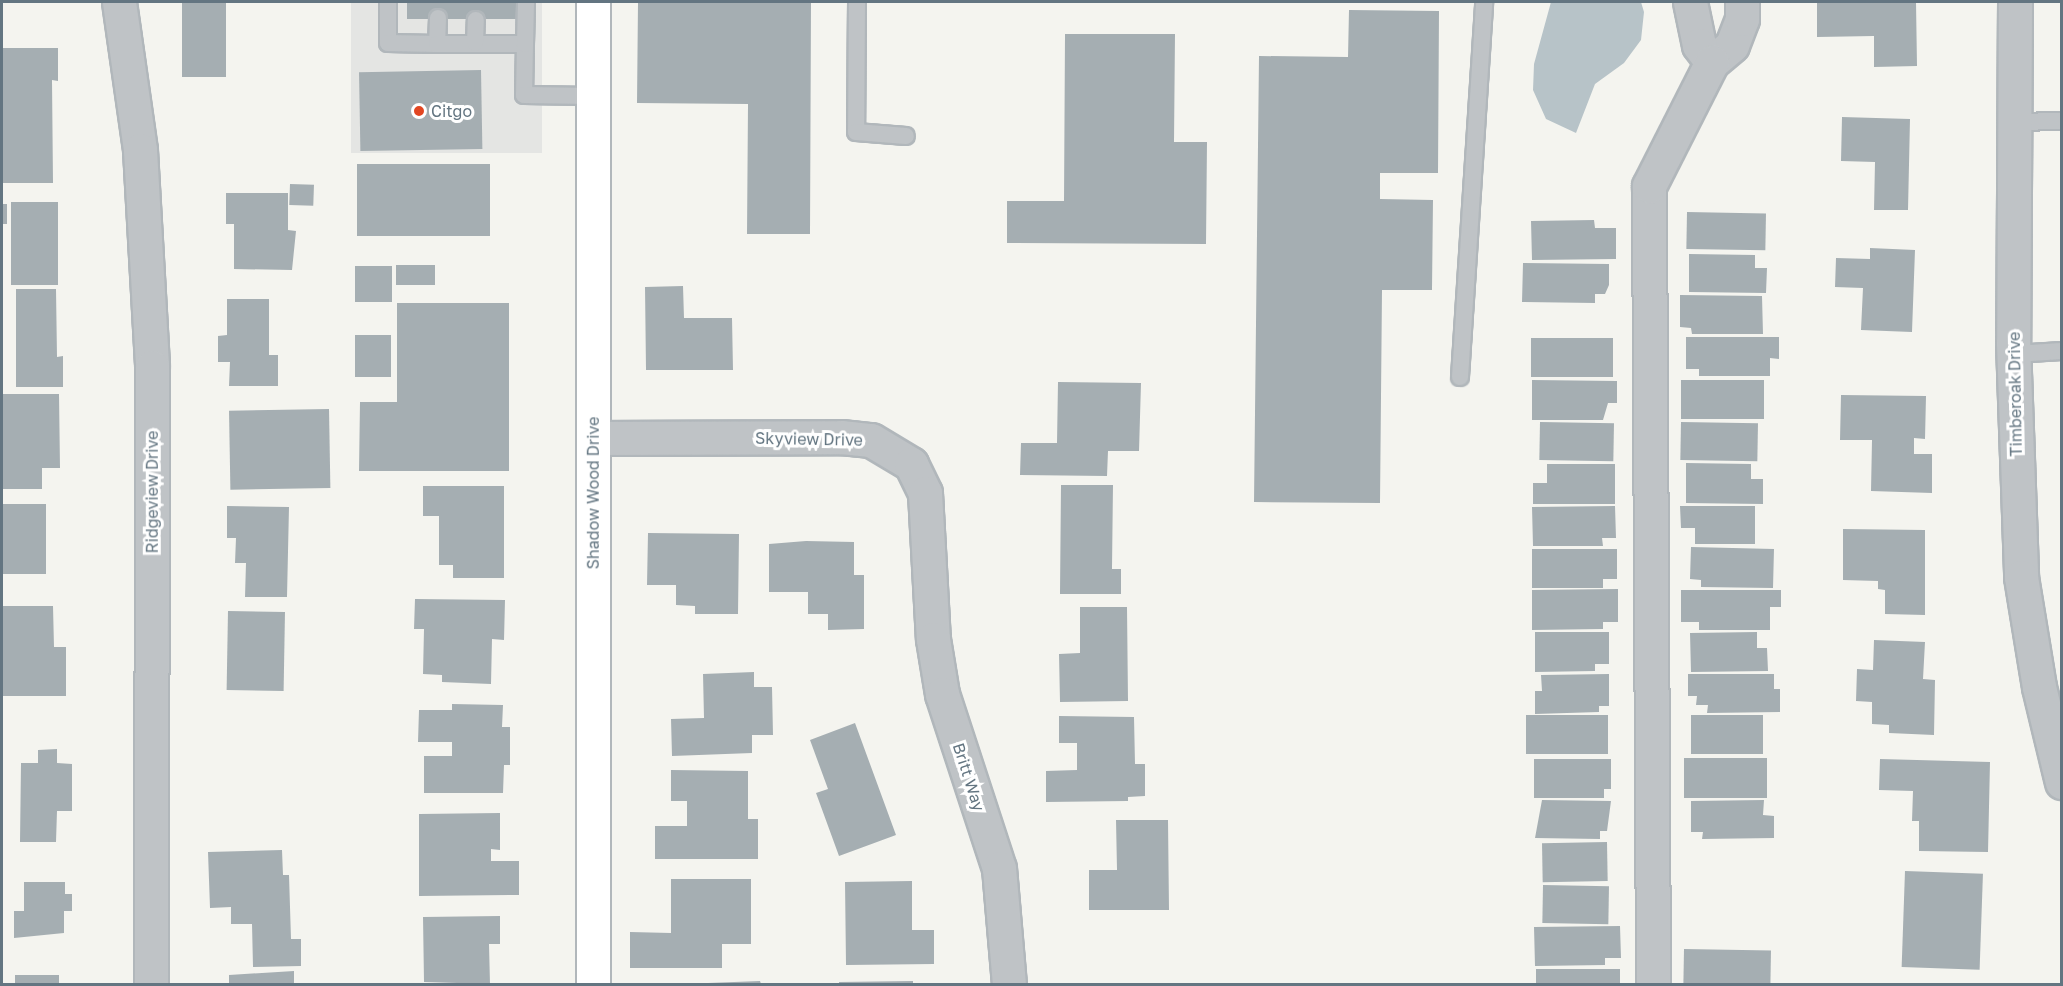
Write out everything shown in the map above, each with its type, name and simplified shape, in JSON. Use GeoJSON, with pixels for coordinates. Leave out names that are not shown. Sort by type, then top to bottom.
{"type":"FeatureCollection","features":[{"type":"Feature","properties":{"kind":"street","name":"Ridgeview Drive"},"geometry":{"type":"LineString","coordinates":[[119,2],[140,150],[152,368],[151,984]]}},
{"type":"Feature","properties":{"kind":"street","name":"Shadow Wood Drive"},"geometry":{"type":"LineString","coordinates":[[593,2],[593,984]]}},
{"type":"Feature","properties":{"kind":"street"},"geometry":{"type":"LineString","coordinates":[[1690,2],[1699,45],[1712,62]]}},
{"type":"Feature","properties":{"kind":"street"},"geometry":{"type":"LineString","coordinates":[[1653,984],[1649,186],[1712,62],[1732,45],[1742,20],[1742,2]]}},
{"type":"Feature","properties":{"kind":"street","name":"Timberoak Drive"},"geometry":{"type":"LineString","coordinates":[[2015,2],[2014,354],[2021,577],[2039,687],[2061,782]]}},
{"type":"Feature","properties":{"kind":"street","name":"Skyview Drive"},"geometry":{"type":"LineString","coordinates":[[593,438],[871,440],[911,464],[925,493],[929,568]]}},
{"type":"Feature","properties":{"kind":"street","name":"Britt Way"},"geometry":{"type":"LineString","coordinates":[[929,568],[942,694],[999,868],[1009,984]]}},
{"type":"Feature","properties":{"kind":"lane"},"geometry":{"type":"LineString","coordinates":[[388,2],[388,43],[525,44]]}},
{"type":"Feature","properties":{"kind":"lane"},"geometry":{"type":"LineString","coordinates":[[526,2],[524,95],[593,96]]}},
{"type":"Feature","properties":{"kind":"lane"},"geometry":{"type":"LineString","coordinates":[[858,2],[856,132],[906,136]]}},
{"type":"Feature","properties":{"kind":"lane"},"geometry":{"type":"LineString","coordinates":[[1460,377],[1484,2]]}},
{"type":"Feature","properties":{"kind":"lane"},"geometry":{"type":"LineString","coordinates":[[437,44],[438,18]]}},
{"type":"Feature","properties":{"kind":"lane"},"geometry":{"type":"LineString","coordinates":[[475,43],[476,20]]}},
{"type":"Feature","properties":{"kind":"lane"},"geometry":{"type":"LineString","coordinates":[[2015,122],[2061,121]]}},
{"type":"Feature","properties":{"kind":"lane"},"geometry":{"type":"LineString","coordinates":[[2014,354],[2061,351]]}},
{"type":"Feature","properties":{"kind":"shaded area"},"geometry":{"type":"Polygon","coordinates":[[[351,2],[542,2],[542,153],[351,153],[351,2]]]}},
{"type":"Feature","properties":{"kind":"shaded area"},"geometry":{"type":"Polygon","coordinates":[[[1551,2],[1641,2],[1644,12],[1641,40],[1624,63],[1595,84],[1576,133],[1546,119],[1533,90],[1534,64],[1551,2]]]}},
{"type":"Feature","properties":{"kind":"building"},"geometry":{"type":"Polygon","coordinates":[[[182,2],[226,2],[226,77],[182,77],[182,2]]]}},
{"type":"Feature","properties":{"kind":"building"},"geometry":{"type":"Polygon","coordinates":[[[407,2],[516,2],[516,19],[407,19],[407,2]]]}},
{"type":"Feature","properties":{"kind":"building"},"geometry":{"type":"Polygon","coordinates":[[[638,2],[811,3],[810,234],[747,234],[748,104],[637,103],[638,2]]]}},
{"type":"Feature","properties":{"kind":"building"},"geometry":{"type":"Polygon","coordinates":[[[1817,2],[1916,2],[1917,66],[1874,67],[1874,36],[1817,37],[1817,2]]]}},
{"type":"Feature","properties":{"kind":"building"},"geometry":{"type":"Polygon","coordinates":[[[1349,10],[1439,11],[1438,173],[1380,173],[1380,199],[1433,200],[1432,290],[1382,290],[1380,503],[1254,502],[1259,56],[1348,57],[1349,10]]]}},
{"type":"Feature","properties":{"kind":"building"},"geometry":{"type":"Polygon","coordinates":[[[1065,34],[1175,34],[1174,142],[1207,142],[1206,244],[1007,243],[1007,201],[1064,201],[1065,34]]]}},
{"type":"Feature","properties":{"kind":"building"},"geometry":{"type":"Polygon","coordinates":[[[2,48],[58,48],[58,81],[52,80],[53,183],[2,183],[2,48]]]}},
{"type":"Feature","properties":{"kind":"building"},"geometry":{"type":"Polygon","coordinates":[[[481,70],[482,149],[360,151],[359,72],[481,70]]]}},
{"type":"Feature","properties":{"kind":"building"},"geometry":{"type":"Polygon","coordinates":[[[1842,117],[1910,119],[1908,210],[1874,210],[1875,162],[1841,161],[1842,117]]]}},
{"type":"Feature","properties":{"kind":"building"},"geometry":{"type":"Polygon","coordinates":[[[357,164],[490,164],[490,236],[357,236],[357,164]]]}},
{"type":"Feature","properties":{"kind":"building"},"geometry":{"type":"Polygon","coordinates":[[[290,184],[314,185],[313,206],[289,205],[290,184]]]}},
{"type":"Feature","properties":{"kind":"building"},"geometry":{"type":"Polygon","coordinates":[[[226,193],[288,193],[288,230],[296,231],[292,270],[234,269],[234,224],[226,224],[226,193]]]}},
{"type":"Feature","properties":{"kind":"building"},"geometry":{"type":"Polygon","coordinates":[[[11,202],[58,202],[58,285],[11,285],[11,202]]]}},
{"type":"Feature","properties":{"kind":"building"},"geometry":{"type":"Polygon","coordinates":[[[2,204],[7,204],[7,224],[2,224],[2,204]]]}},
{"type":"Feature","properties":{"kind":"building"},"geometry":{"type":"Polygon","coordinates":[[[1687,212],[1766,213],[1765,250],[1686,249],[1687,212]]]}},
{"type":"Feature","properties":{"kind":"building"},"geometry":{"type":"Polygon","coordinates":[[[1594,220],[1595,228],[1616,228],[1616,259],[1532,260],[1531,221],[1594,220]]]}},
{"type":"Feature","properties":{"kind":"building"},"geometry":{"type":"Polygon","coordinates":[[[1870,248],[1915,250],[1912,332],[1861,330],[1863,288],[1835,287],[1836,258],[1870,259],[1870,248]]]}},
{"type":"Feature","properties":{"kind":"building"},"geometry":{"type":"Polygon","coordinates":[[[1689,254],[1755,255],[1755,268],[1767,268],[1766,293],[1689,292],[1689,254]]]}},
{"type":"Feature","properties":{"kind":"building"},"geometry":{"type":"Polygon","coordinates":[[[1523,263],[1609,264],[1609,285],[1605,294],[1595,294],[1595,303],[1522,302],[1523,263]]]}},
{"type":"Feature","properties":{"kind":"building"},"geometry":{"type":"Polygon","coordinates":[[[396,265],[435,265],[435,285],[396,285],[396,265]]]}},
{"type":"Feature","properties":{"kind":"building"},"geometry":{"type":"Polygon","coordinates":[[[355,266],[392,266],[392,302],[355,302],[355,266]]]}},
{"type":"Feature","properties":{"kind":"building"},"geometry":{"type":"Polygon","coordinates":[[[683,286],[684,318],[732,318],[733,370],[646,370],[645,287],[683,286]]]}},
{"type":"Feature","properties":{"kind":"building"},"geometry":{"type":"Polygon","coordinates":[[[16,289],[56,289],[57,357],[63,356],[63,387],[16,387],[16,289]]]}},
{"type":"Feature","properties":{"kind":"building"},"geometry":{"type":"Polygon","coordinates":[[[1680,295],[1762,296],[1763,334],[1692,334],[1691,328],[1680,327],[1680,295]]]}},
{"type":"Feature","properties":{"kind":"building"},"geometry":{"type":"Polygon","coordinates":[[[227,299],[269,299],[269,355],[278,355],[278,386],[229,386],[230,362],[218,362],[218,336],[227,335],[227,299]]]}},
{"type":"Feature","properties":{"kind":"building"},"geometry":{"type":"Polygon","coordinates":[[[397,303],[509,303],[509,471],[359,471],[360,402],[397,402],[397,303]]]}},
{"type":"Feature","properties":{"kind":"building"},"geometry":{"type":"Polygon","coordinates":[[[355,335],[391,335],[391,377],[355,377],[355,335]]]}},
{"type":"Feature","properties":{"kind":"building"},"geometry":{"type":"Polygon","coordinates":[[[1686,337],[1779,337],[1779,359],[1770,358],[1770,376],[1699,376],[1699,369],[1686,369],[1686,337]]]}},
{"type":"Feature","properties":{"kind":"building"},"geometry":{"type":"Polygon","coordinates":[[[1531,338],[1613,338],[1613,377],[1531,377],[1531,338]]]}},
{"type":"Feature","properties":{"kind":"building"},"geometry":{"type":"Polygon","coordinates":[[[1532,380],[1617,381],[1617,403],[1608,403],[1603,420],[1532,420],[1532,380]]]}},
{"type":"Feature","properties":{"kind":"building"},"geometry":{"type":"Polygon","coordinates":[[[1681,380],[1764,380],[1764,419],[1681,419],[1681,380]]]}},
{"type":"Feature","properties":{"kind":"building"},"geometry":{"type":"Polygon","coordinates":[[[1058,382],[1141,383],[1139,451],[1108,451],[1107,476],[1020,475],[1021,443],[1057,443],[1058,382]]]}},
{"type":"Feature","properties":{"kind":"building"},"geometry":{"type":"Polygon","coordinates":[[[2,394],[59,394],[60,468],[42,468],[42,489],[2,489],[2,394]]]}},
{"type":"Feature","properties":{"kind":"building"},"geometry":{"type":"Polygon","coordinates":[[[1841,395],[1926,396],[1925,439],[1914,438],[1914,454],[1932,454],[1932,493],[1871,491],[1872,440],[1840,440],[1841,395]]]}},
{"type":"Feature","properties":{"kind":"building"},"geometry":{"type":"Polygon","coordinates":[[[329,409],[330,488],[230,490],[229,411],[329,409]]]}},
{"type":"Feature","properties":{"kind":"building"},"geometry":{"type":"Polygon","coordinates":[[[1540,422],[1614,423],[1613,461],[1539,460],[1540,422]]]}},
{"type":"Feature","properties":{"kind":"building"},"geometry":{"type":"Polygon","coordinates":[[[1681,422],[1758,423],[1757,461],[1680,460],[1681,422]]]}},
{"type":"Feature","properties":{"kind":"building"},"geometry":{"type":"Polygon","coordinates":[[[1686,463],[1751,464],[1751,479],[1763,479],[1763,504],[1686,503],[1686,463]]]}},
{"type":"Feature","properties":{"kind":"building"},"geometry":{"type":"Polygon","coordinates":[[[1547,464],[1615,464],[1615,504],[1533,504],[1533,483],[1547,483],[1547,464]]]}},
{"type":"Feature","properties":{"kind":"building"},"geometry":{"type":"Polygon","coordinates":[[[1061,485],[1113,485],[1112,569],[1121,569],[1121,594],[1060,594],[1061,485]]]}},
{"type":"Feature","properties":{"kind":"building"},"geometry":{"type":"Polygon","coordinates":[[[423,486],[504,486],[504,578],[453,578],[453,565],[439,565],[439,516],[423,516],[423,486]]]}},
{"type":"Feature","properties":{"kind":"building"},"geometry":{"type":"Polygon","coordinates":[[[2,504],[46,504],[46,574],[2,574],[2,504]]]}},
{"type":"Feature","properties":{"kind":"building"},"geometry":{"type":"Polygon","coordinates":[[[227,506],[289,507],[287,597],[245,597],[246,563],[235,563],[236,538],[227,538],[227,506]]]}},
{"type":"Feature","properties":{"kind":"building"},"geometry":{"type":"Polygon","coordinates":[[[1615,506],[1616,538],[1602,538],[1603,546],[1533,546],[1532,507],[1615,506]]]}},
{"type":"Feature","properties":{"kind":"building"},"geometry":{"type":"Polygon","coordinates":[[[1680,506],[1755,506],[1755,544],[1695,544],[1695,528],[1681,528],[1680,506]]]}},
{"type":"Feature","properties":{"kind":"building"},"geometry":{"type":"Polygon","coordinates":[[[1843,529],[1925,530],[1925,615],[1885,614],[1885,590],[1878,589],[1878,581],[1843,580],[1843,529]]]}},
{"type":"Feature","properties":{"kind":"building"},"geometry":{"type":"Polygon","coordinates":[[[648,533],[739,534],[738,614],[695,614],[695,606],[676,605],[676,585],[647,585],[648,533]]]}},
{"type":"Feature","properties":{"kind":"building"},"geometry":{"type":"Polygon","coordinates":[[[806,541],[854,542],[854,575],[864,575],[864,629],[828,630],[828,614],[808,614],[808,592],[769,592],[769,544],[806,541]]]}},
{"type":"Feature","properties":{"kind":"building"},"geometry":{"type":"Polygon","coordinates":[[[1691,547],[1774,549],[1773,588],[1701,587],[1701,580],[1690,579],[1691,547]]]}},
{"type":"Feature","properties":{"kind":"building"},"geometry":{"type":"Polygon","coordinates":[[[1532,549],[1617,549],[1617,579],[1603,579],[1603,588],[1532,588],[1532,549]]]}},
{"type":"Feature","properties":{"kind":"building"},"geometry":{"type":"Polygon","coordinates":[[[1618,589],[1618,622],[1603,622],[1603,629],[1532,630],[1532,590],[1618,589]]]}},
{"type":"Feature","properties":{"kind":"building"},"geometry":{"type":"Polygon","coordinates":[[[1681,590],[1781,590],[1781,607],[1770,607],[1770,630],[1699,630],[1699,622],[1681,622],[1681,590]]]}},
{"type":"Feature","properties":{"kind":"building"},"geometry":{"type":"Polygon","coordinates":[[[415,599],[505,600],[504,640],[492,639],[491,684],[442,682],[442,675],[423,674],[424,629],[414,629],[415,599]]]}},
{"type":"Feature","properties":{"kind":"building"},"geometry":{"type":"Polygon","coordinates":[[[2,606],[53,606],[54,647],[66,647],[66,696],[2,696],[2,606]]]}},
{"type":"Feature","properties":{"kind":"building"},"geometry":{"type":"Polygon","coordinates":[[[1080,607],[1127,607],[1128,701],[1060,702],[1059,654],[1080,653],[1080,607]]]}},
{"type":"Feature","properties":{"kind":"building"},"geometry":{"type":"Polygon","coordinates":[[[228,611],[285,612],[284,691],[227,690],[228,611]]]}},
{"type":"Feature","properties":{"kind":"building"},"geometry":{"type":"Polygon","coordinates":[[[1535,632],[1609,632],[1609,664],[1595,664],[1595,671],[1535,672],[1535,632]]]}},
{"type":"Feature","properties":{"kind":"building"},"geometry":{"type":"Polygon","coordinates":[[[1757,632],[1757,648],[1767,648],[1768,671],[1691,672],[1690,633],[1757,632]]]}},
{"type":"Feature","properties":{"kind":"building"},"geometry":{"type":"Polygon","coordinates":[[[1874,640],[1925,642],[1923,679],[1935,680],[1934,735],[1889,733],[1889,725],[1872,724],[1872,702],[1856,701],[1857,669],[1873,670],[1874,640]]]}},
{"type":"Feature","properties":{"kind":"building"},"geometry":{"type":"Polygon","coordinates":[[[754,672],[754,687],[772,687],[773,735],[752,735],[752,753],[672,756],[671,719],[704,718],[703,674],[754,672]]]}},
{"type":"Feature","properties":{"kind":"building"},"geometry":{"type":"Polygon","coordinates":[[[1609,674],[1609,706],[1599,706],[1599,712],[1535,714],[1535,691],[1542,691],[1541,675],[1609,674]]]}},
{"type":"Feature","properties":{"kind":"building"},"geometry":{"type":"Polygon","coordinates":[[[1688,674],[1774,674],[1774,689],[1780,689],[1780,712],[1707,713],[1708,705],[1696,705],[1697,696],[1688,696],[1688,674]]]}},
{"type":"Feature","properties":{"kind":"building"},"geometry":{"type":"Polygon","coordinates":[[[452,704],[503,705],[502,727],[510,727],[510,765],[504,765],[503,793],[424,793],[424,756],[452,756],[452,742],[418,742],[419,710],[452,710],[452,704]]]}},
{"type":"Feature","properties":{"kind":"building"},"geometry":{"type":"Polygon","coordinates":[[[1526,715],[1608,715],[1608,754],[1526,754],[1526,715]]]}},
{"type":"Feature","properties":{"kind":"building"},"geometry":{"type":"Polygon","coordinates":[[[1691,715],[1763,715],[1763,754],[1691,754],[1691,715]]]}},
{"type":"Feature","properties":{"kind":"building"},"geometry":{"type":"Polygon","coordinates":[[[1059,716],[1134,717],[1135,764],[1145,764],[1145,796],[1128,797],[1128,801],[1046,802],[1046,771],[1077,770],[1077,743],[1059,743],[1059,716]]]}},
{"type":"Feature","properties":{"kind":"building"},"geometry":{"type":"Polygon","coordinates":[[[855,723],[896,835],[839,856],[816,793],[828,789],[810,740],[855,723]]]}},
{"type":"Feature","properties":{"kind":"building"},"geometry":{"type":"Polygon","coordinates":[[[57,749],[57,763],[72,764],[72,811],[57,811],[56,842],[20,842],[21,763],[38,763],[38,750],[57,749]]]}},
{"type":"Feature","properties":{"kind":"building"},"geometry":{"type":"Polygon","coordinates":[[[1684,758],[1767,758],[1767,798],[1684,798],[1684,758]]]}},
{"type":"Feature","properties":{"kind":"building"},"geometry":{"type":"Polygon","coordinates":[[[1534,759],[1611,759],[1611,789],[1604,789],[1604,798],[1534,798],[1534,759]]]}},
{"type":"Feature","properties":{"kind":"building"},"geometry":{"type":"Polygon","coordinates":[[[1880,759],[1990,762],[1988,852],[1919,851],[1919,821],[1912,821],[1913,791],[1879,790],[1880,759]]]}},
{"type":"Feature","properties":{"kind":"building"},"geometry":{"type":"Polygon","coordinates":[[[671,770],[748,771],[748,819],[758,819],[758,859],[655,859],[655,826],[687,826],[687,801],[671,801],[671,770]]]}},
{"type":"Feature","properties":{"kind":"building"},"geometry":{"type":"Polygon","coordinates":[[[1542,800],[1611,801],[1607,831],[1600,831],[1600,839],[1535,838],[1542,800]]]}},
{"type":"Feature","properties":{"kind":"building"},"geometry":{"type":"Polygon","coordinates":[[[1764,800],[1763,815],[1774,816],[1774,838],[1702,839],[1703,832],[1691,832],[1691,801],[1764,800]]]}},
{"type":"Feature","properties":{"kind":"building"},"geometry":{"type":"Polygon","coordinates":[[[500,813],[500,850],[491,849],[491,861],[519,861],[519,895],[419,896],[419,814],[500,813]]]}},
{"type":"Feature","properties":{"kind":"building"},"geometry":{"type":"Polygon","coordinates":[[[1116,820],[1168,820],[1169,910],[1089,910],[1089,870],[1117,870],[1116,820]]]}},
{"type":"Feature","properties":{"kind":"building"},"geometry":{"type":"Polygon","coordinates":[[[1607,842],[1608,881],[1543,882],[1542,843],[1607,842]]]}},
{"type":"Feature","properties":{"kind":"building"},"geometry":{"type":"Polygon","coordinates":[[[282,850],[283,875],[289,875],[291,939],[301,939],[301,966],[253,967],[252,924],[231,924],[231,907],[210,908],[208,852],[282,850]]]}},
{"type":"Feature","properties":{"kind":"building"},"geometry":{"type":"Polygon","coordinates":[[[1905,871],[1983,874],[1980,970],[1902,967],[1905,871]]]}},
{"type":"Feature","properties":{"kind":"building"},"geometry":{"type":"Polygon","coordinates":[[[671,879],[751,879],[751,944],[722,944],[722,968],[630,968],[630,932],[671,933],[671,879]]]}},
{"type":"Feature","properties":{"kind":"building"},"geometry":{"type":"Polygon","coordinates":[[[912,881],[912,930],[934,930],[934,964],[846,965],[845,882],[912,881]]]}},
{"type":"Feature","properties":{"kind":"building"},"geometry":{"type":"Polygon","coordinates":[[[24,882],[65,882],[65,894],[72,894],[72,911],[64,911],[64,933],[14,938],[14,911],[24,911],[24,882]]]}},
{"type":"Feature","properties":{"kind":"building"},"geometry":{"type":"Polygon","coordinates":[[[1543,885],[1609,886],[1608,924],[1542,923],[1543,885]]]}},
{"type":"Feature","properties":{"kind":"building"},"geometry":{"type":"Polygon","coordinates":[[[500,916],[500,944],[489,944],[490,984],[424,982],[423,917],[500,916]]]}},
{"type":"Feature","properties":{"kind":"building"},"geometry":{"type":"Polygon","coordinates":[[[1620,926],[1621,958],[1605,958],[1605,965],[1535,966],[1534,927],[1620,926]]]}},
{"type":"Feature","properties":{"kind":"building"},"geometry":{"type":"Polygon","coordinates":[[[1684,949],[1771,951],[1770,984],[1683,984],[1684,949]]]}},
{"type":"Feature","properties":{"kind":"building"},"geometry":{"type":"Polygon","coordinates":[[[1536,969],[1620,969],[1620,984],[1536,984],[1536,969]]]}},
{"type":"Feature","properties":{"kind":"building"},"geometry":{"type":"Polygon","coordinates":[[[294,971],[294,984],[229,984],[229,975],[294,971]]]}},
{"type":"Feature","properties":{"kind":"building"},"geometry":{"type":"Polygon","coordinates":[[[15,975],[59,975],[59,984],[15,984],[15,975]]]}},
{"type":"Feature","properties":{"kind":"building"},"geometry":{"type":"Polygon","coordinates":[[[760,981],[761,984],[708,984],[708,983],[760,981]]]}},
{"type":"Feature","properties":{"kind":"building"},"geometry":{"type":"Polygon","coordinates":[[[913,981],[913,984],[839,984],[839,982],[913,981]]]}},
{"type":"Feature","properties":{"kind":"place","name":"Citgo"},"geometry":{"type":"Point","coordinates":[419,111]}}]}
